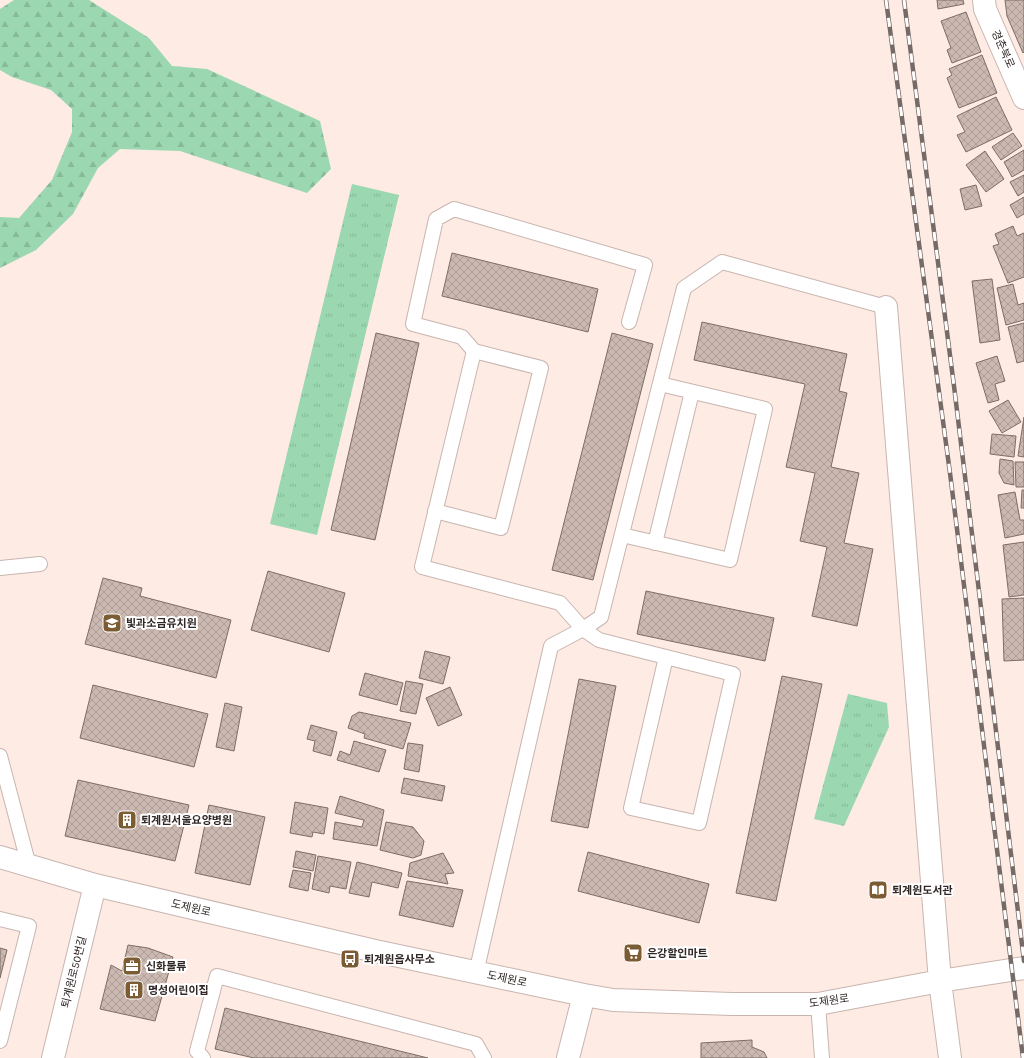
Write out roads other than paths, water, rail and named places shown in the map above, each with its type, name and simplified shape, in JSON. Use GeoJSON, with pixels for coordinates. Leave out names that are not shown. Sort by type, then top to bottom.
{"type":"FeatureCollection","features":[{"type":"Feature","properties":{"kind":"street","name":"경춘북로"},"geometry":{"type":"LineString","coordinates":[[984,0],[985,9],[1024,98]]}},
{"type":"Feature","properties":{"kind":"street"},"geometry":{"type":"LineString","coordinates":[[886,307],[940,981],[950,1058]]}},
{"type":"Feature","properties":{"kind":"street","name":"도제원로"},"geometry":{"type":"LineString","coordinates":[[0,857],[95,885],[374,951],[584,996],[621,1000],[732,1004],[818,1004],[940,981],[1024,968]]}},
{"type":"Feature","properties":{"kind":"street","name":"퇴계원로50번길"},"geometry":{"type":"LineString","coordinates":[[53,1058],[95,885]]}},
{"type":"Feature","properties":{"kind":"street"},"geometry":{"type":"LineString","coordinates":[[568,1058],[584,996]]}},
{"type":"Feature","properties":{"kind":"lane"},"geometry":{"type":"LineString","coordinates":[[435,511],[501,528],[541,368],[474,351],[462,337],[413,324],[436,220],[454,210],[645,265],[629,322]]}},
{"type":"Feature","properties":{"kind":"lane"},"geometry":{"type":"LineString","coordinates":[[476,973],[551,646],[583,629],[601,617],[684,288],[722,262],[886,307]]}},
{"type":"Feature","properties":{"kind":"lane"},"geometry":{"type":"LineString","coordinates":[[474,351],[422,567],[560,603],[583,629],[599,640],[666,656],[733,674],[699,823],[631,808],[666,656]]}},
{"type":"Feature","properties":{"kind":"lane"},"geometry":{"type":"LineString","coordinates":[[622,535],[730,560],[765,409],[660,384]]}},
{"type":"Feature","properties":{"kind":"lane"},"geometry":{"type":"LineString","coordinates":[[655,543],[692,392]]}},
{"type":"Feature","properties":{"kind":"lane"},"geometry":{"type":"LineString","coordinates":[[0,568],[40,564]]}},
{"type":"Feature","properties":{"kind":"lane"},"geometry":{"type":"LineString","coordinates":[[0,756],[29,866]]}},
{"type":"Feature","properties":{"kind":"lane"},"geometry":{"type":"LineString","coordinates":[[0,919],[28,926],[0,1041]]}},
{"type":"Feature","properties":{"kind":"lane"},"geometry":{"type":"LineString","coordinates":[[203,1058],[197,1051],[217,976],[476,1044],[484,1058]]}},
{"type":"Feature","properties":{"kind":"lane"},"geometry":{"type":"LineString","coordinates":[[818,1004],[822,1058]]}},
{"type":"Feature","properties":{"kind":"railway"},"geometry":{"type":"LineString","coordinates":[[886,0],[950,473],[1023,1058]]}},
{"type":"Feature","properties":{"kind":"railway"},"geometry":{"type":"LineString","coordinates":[[904,0],[954,386],[1024,961]]}},
{"type":"Feature","properties":{"kind":"place","name":"빛과소금유치원"},"geometry":{"type":"Point","coordinates":[112,623]}},
{"type":"Feature","properties":{"kind":"place","name":"퇴계원서울요양병원"},"geometry":{"type":"Point","coordinates":[127,820]}},
{"type":"Feature","properties":{"kind":"place","name":"퇴계원도서관"},"geometry":{"type":"Point","coordinates":[878,890]}},
{"type":"Feature","properties":{"kind":"place","name":"은강할인마트"},"geometry":{"type":"Point","coordinates":[633,953]}},
{"type":"Feature","properties":{"kind":"place","name":"퇴계원읍사무소"},"geometry":{"type":"Point","coordinates":[350,959]}},
{"type":"Feature","properties":{"kind":"place","name":"신화물류"},"geometry":{"type":"Point","coordinates":[132,966]}},
{"type":"Feature","properties":{"kind":"place","name":"명성어린이집"},"geometry":{"type":"Point","coordinates":[134,990]}}]}
